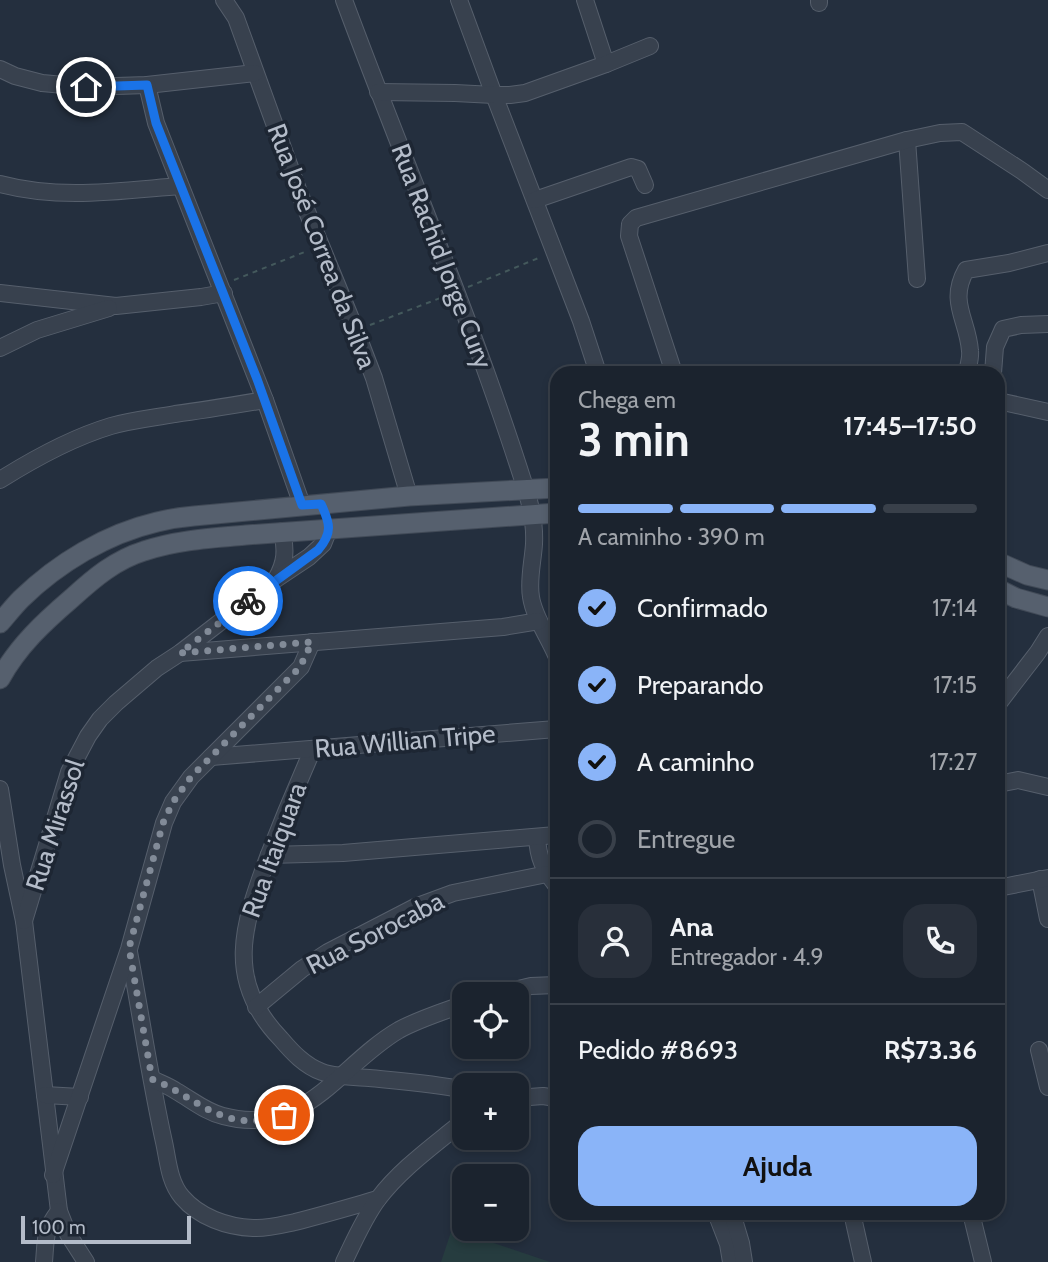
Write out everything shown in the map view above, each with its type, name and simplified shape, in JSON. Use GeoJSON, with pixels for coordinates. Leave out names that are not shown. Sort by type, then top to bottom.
{"type":"FeatureCollection","features":[{"type":"Feature","properties":{"kind":"main road"},"geometry":{"type":"LineString","coordinates":[[0,623],[21,599],[78,555],[105,540],[159,521],[409,496],[550,488]]}},
{"type":"Feature","properties":{"kind":"main road"},"geometry":{"type":"LineString","coordinates":[[311,505],[329,529]]}},
{"type":"Feature","properties":{"kind":"main road"},"geometry":{"type":"LineString","coordinates":[[280,508],[282,531]]}},
{"type":"Feature","properties":{"kind":"main road"},"geometry":{"type":"LineString","coordinates":[[0,679],[23,645],[44,622],[99,574],[145,550],[197,540],[282,531],[550,513]]}},
{"type":"Feature","properties":{"kind":"main road"},"geometry":{"type":"LineString","coordinates":[[1005,567],[1048,580]]}},
{"type":"Feature","properties":{"kind":"main road"},"geometry":{"type":"LineString","coordinates":[[1005,592],[1048,607]]}},
{"type":"Feature","properties":{"kind":"street","name":"Rua Rachid Jorge Cury"},"geometry":{"type":"LineString","coordinates":[[344,0],[457,292],[526,490],[534,543],[530,590],[533,606],[550,642]]}},
{"type":"Feature","properties":{"kind":"street"},"geometry":{"type":"LineString","coordinates":[[459,0],[582,321],[596,366]]}},
{"type":"Feature","properties":{"kind":"street"},"geometry":{"type":"LineString","coordinates":[[584,0],[606,64]]}},
{"type":"Feature","properties":{"kind":"street","name":"Rua José Correa da Silva"},"geometry":{"type":"LineString","coordinates":[[229,2],[295,180],[356,331],[382,405],[409,496]]}},
{"type":"Feature","properties":{"kind":"street"},"geometry":{"type":"LineString","coordinates":[[378,92],[494,95],[525,93],[650,46]]}},
{"type":"Feature","properties":{"kind":"street"},"geometry":{"type":"LineString","coordinates":[[0,69],[15,76],[65,86],[147,85],[255,73]]}},
{"type":"Feature","properties":{"kind":"street"},"geometry":{"type":"LineString","coordinates":[[147,85],[156,123],[180,186],[265,400],[311,505]]}},
{"type":"Feature","properties":{"kind":"street"},"geometry":{"type":"LineString","coordinates":[[672,366],[629,236],[633,220],[940,132],[962,132],[1048,190]]}},
{"type":"Feature","properties":{"kind":"street"},"geometry":{"type":"LineString","coordinates":[[907,140],[917,279]]}},
{"type":"Feature","properties":{"kind":"street"},"geometry":{"type":"LineString","coordinates":[[535,200],[631,167],[638,169],[645,186]]}},
{"type":"Feature","properties":{"kind":"street"},"geometry":{"type":"LineString","coordinates":[[0,184],[59,194],[180,186]]}},
{"type":"Feature","properties":{"kind":"street"},"geometry":{"type":"LineString","coordinates":[[968,366],[970,351],[959,304],[960,282],[967,270],[1048,253]]}},
{"type":"Feature","properties":{"kind":"street"},"geometry":{"type":"LineString","coordinates":[[0,348],[37,330],[116,306],[201,297],[222,289]]}},
{"type":"Feature","properties":{"kind":"street"},"geometry":{"type":"LineString","coordinates":[[0,293],[116,306]]}},
{"type":"Feature","properties":{"kind":"street"},"geometry":{"type":"LineString","coordinates":[[994,366],[995,347],[1003,329],[1048,324]]}},
{"type":"Feature","properties":{"kind":"street"},"geometry":{"type":"LineString","coordinates":[[0,480],[60,446],[113,426],[265,400]]}},
{"type":"Feature","properties":{"kind":"street"},"geometry":{"type":"LineString","coordinates":[[1005,402],[1048,412]]}},
{"type":"Feature","properties":{"kind":"street","name":"Rua Mirassol"},"geometry":{"type":"LineString","coordinates":[[24,921],[69,772],[100,719],[158,668],[318,550],[327,539],[329,529]]}},
{"type":"Feature","properties":{"kind":"street"},"geometry":{"type":"LineString","coordinates":[[276,579],[285,559],[282,531]]}},
{"type":"Feature","properties":{"kind":"street"},"geometry":{"type":"LineString","coordinates":[[180,653],[503,627],[540,621]]}},
{"type":"Feature","properties":{"kind":"street"},"geometry":{"type":"LineString","coordinates":[[1005,696],[1043,655],[1048,636]]}},
{"type":"Feature","properties":{"kind":"street"},"geometry":{"type":"LineString","coordinates":[[53,1175],[113,999],[163,823],[173,802],[191,777],[300,667],[312,642]]}},
{"type":"Feature","properties":{"kind":"street","name":"Rua Willian Tripe"},"geometry":{"type":"LineString","coordinates":[[211,757],[550,729]]}},
{"type":"Feature","properties":{"kind":"street","name":"Rua Itaiquara"},"geometry":{"type":"LineString","coordinates":[[313,749],[286,809],[252,900],[244,943],[249,992],[274,1033],[299,1059],[321,1072],[452,1087]]}},
{"type":"Feature","properties":{"kind":"street"},"geometry":{"type":"LineString","coordinates":[[1005,782],[1018,780],[1048,786]]}},
{"type":"Feature","properties":{"kind":"street"},"geometry":{"type":"LineString","coordinates":[[0,789],[24,921],[59,1211],[68,1234],[86,1262]]}},
{"type":"Feature","properties":{"kind":"street"},"geometry":{"type":"LineString","coordinates":[[269,855],[343,853],[550,836]]}},
{"type":"Feature","properties":{"kind":"street"},"geometry":{"type":"LineString","coordinates":[[537,837],[538,853],[550,875]]}},
{"type":"Feature","properties":{"kind":"street"},"geometry":{"type":"LineString","coordinates":[[12,865],[27,870],[40,868]]}},
{"type":"Feature","properties":{"kind":"street"},"geometry":{"type":"LineString","coordinates":[[1005,886],[1044,878],[1048,919]]}},
{"type":"Feature","properties":{"kind":"street","name":"Rua Sorocaba"},"geometry":{"type":"LineString","coordinates":[[256,1007],[302,969],[328,952],[415,907],[453,893],[550,879]]}},
{"type":"Feature","properties":{"kind":"street"},"geometry":{"type":"LineString","coordinates":[[129,948],[155,1103],[172,1179],[180,1195],[193,1208],[212,1220],[235,1227],[254,1228],[272,1227],[378,1199]]}},
{"type":"Feature","properties":{"kind":"street"},"geometry":{"type":"LineString","coordinates":[[529,986],[550,985]]}},
{"type":"Feature","properties":{"kind":"street"},"geometry":{"type":"LineString","coordinates":[[113,999],[142,1019]]}},
{"type":"Feature","properties":{"kind":"street"},"geometry":{"type":"LineString","coordinates":[[152,1079],[222,1116],[261,1121],[284,1115],[308,1104],[372,1049],[399,1031],[452,1008]]}},
{"type":"Feature","properties":{"kind":"street"},"geometry":{"type":"LineString","coordinates":[[1039,1050],[1048,1087]]}},
{"type":"Feature","properties":{"kind":"street"},"geometry":{"type":"LineString","coordinates":[[45,1095],[80,1097]]}},
{"type":"Feature","properties":{"kind":"street"},"geometry":{"type":"LineString","coordinates":[[529,1097],[550,1097]]}},
{"type":"Feature","properties":{"kind":"street"},"geometry":{"type":"LineString","coordinates":[[344,1262],[378,1199],[393,1182],[452,1130]]}},
{"type":"Feature","properties":{"kind":"street"},"geometry":{"type":"LineString","coordinates":[[44,1262],[48,1227],[59,1211]]}},
{"type":"Feature","properties":{"kind":"street"},"geometry":{"type":"LineString","coordinates":[[719,1220],[728,1244],[731,1262]]}},
{"type":"Feature","properties":{"kind":"street"},"geometry":{"type":"LineString","coordinates":[[734,1220],[744,1262]]}},
{"type":"Feature","properties":{"kind":"street"},"geometry":{"type":"LineString","coordinates":[[854,1220],[863,1262]]}},
{"type":"Feature","properties":{"kind":"street"},"geometry":{"type":"LineString","coordinates":[[973,1220],[983,1262]]}},
{"type":"Feature","properties":{"kind":"street"},"geometry":{"type":"LineString","coordinates":[[46,1234],[68,1234]]}},
{"type":"Feature","properties":{"kind":"path"},"geometry":{"type":"LineString","coordinates":[[222,289],[321,245]]}},
{"type":"Feature","properties":{"kind":"path"},"geometry":{"type":"LineString","coordinates":[[356,331],[554,251]]}},
{"type":"Feature","properties":{"kind":"green space"},"geometry":{"type":"Polygon","coordinates":[[[452,1229],[452,1241],[488,1241],[550,1262],[441,1262],[452,1229]]]}},
{"type":"Feature","properties":{"kind":"way so far"},"geometry":{"type":"LineString","coordinates":[[248,601],[180,653],[312,642],[300,667],[191,777],[173,802],[163,823],[129,948],[152,1079],[222,1116],[261,1121],[284,1115]]}},
{"type":"Feature","properties":{"kind":"route"},"geometry":{"type":"LineString","coordinates":[[86,87],[147,85],[156,123],[257,379],[302,505],[321,504],[325,512],[329,529],[327,539],[318,550],[248,601]]}}]}
